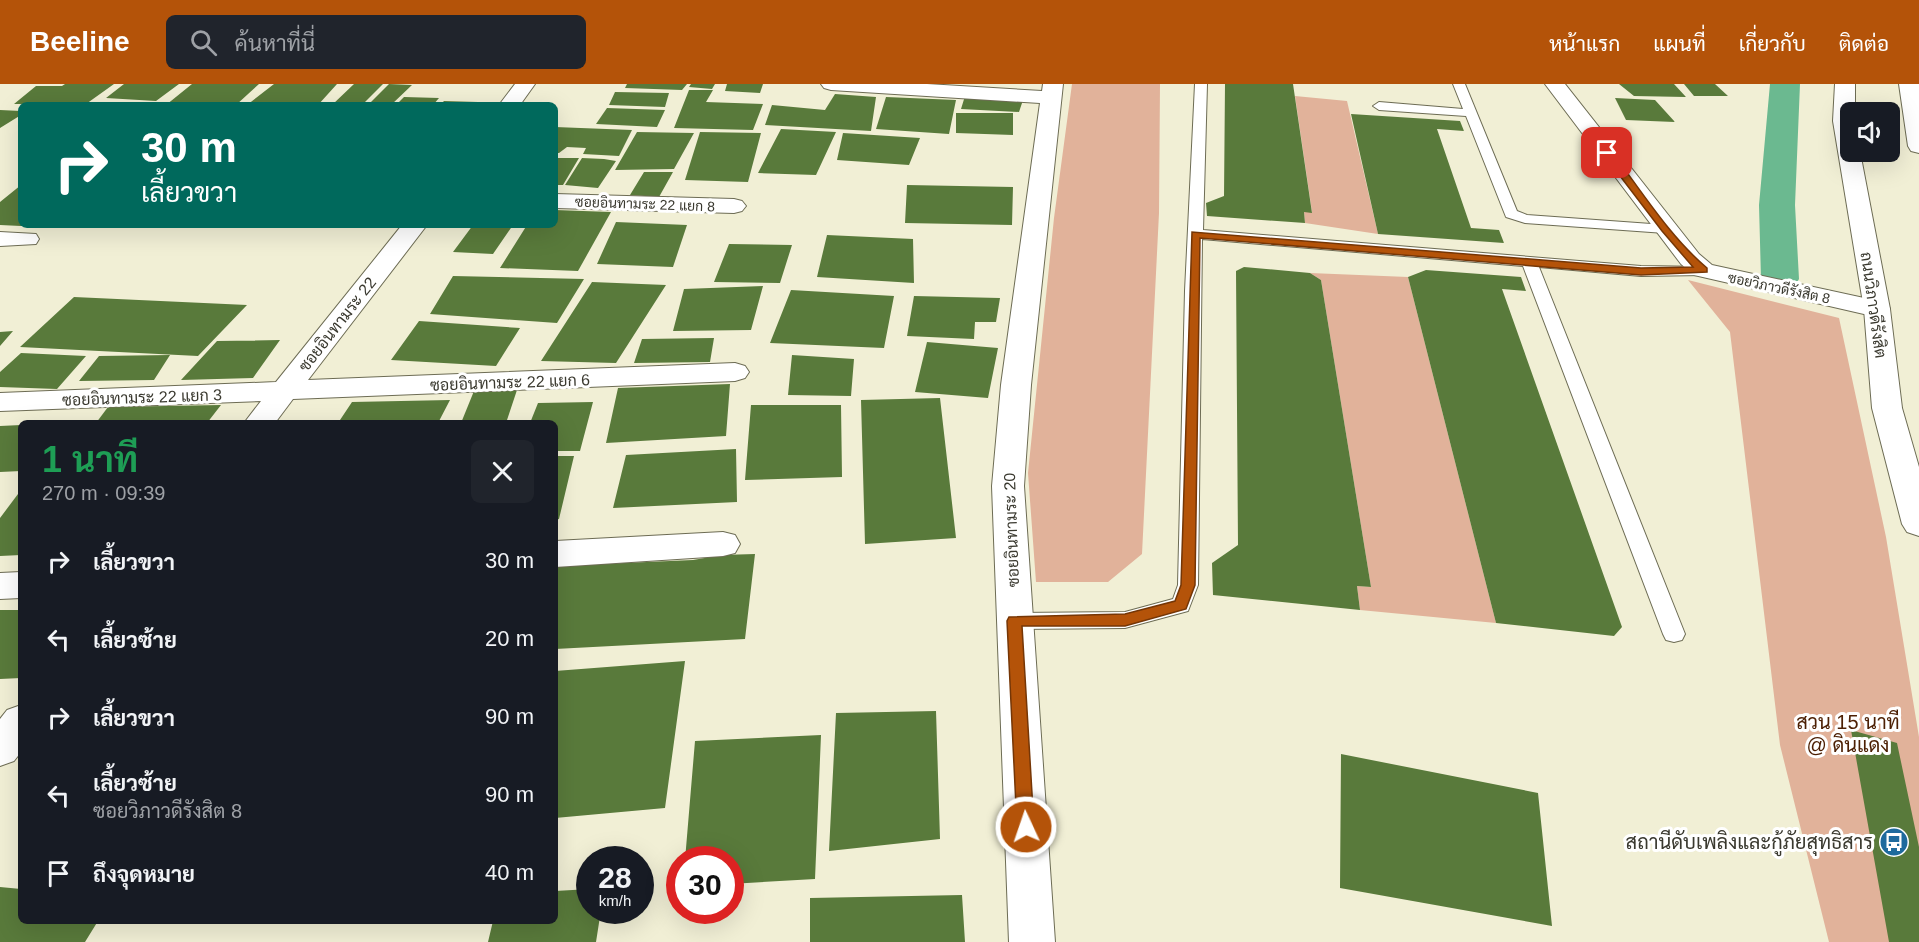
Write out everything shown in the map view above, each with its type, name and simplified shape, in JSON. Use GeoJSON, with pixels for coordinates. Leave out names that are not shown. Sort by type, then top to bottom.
{"type":"FeatureCollection","features":[{"type":"Feature","properties":{"kind":"street"},"geometry":{"type":"LineString","coordinates":[[511,102],[525,84]]}},
{"type":"Feature","properties":{"kind":"street"},"geometry":{"type":"LineString","coordinates":[[831,84],[1052,91]]}},
{"type":"Feature","properties":{"kind":"street","name":"ซอยวิภาวดีรังสิต 8"},"geometry":{"type":"LineString","coordinates":[[1555,84],[1665,229],[1690,259],[1703,270],[1877,309]]}},
{"type":"Feature","properties":{"kind":"street","name":"ถนนวิภาวดีรังสิต"},"geometry":{"type":"LineString","coordinates":[[1845,84],[1844,121],[1877,309],[1887,408],[1919,524]]}},
{"type":"Feature","properties":{"kind":"street"},"geometry":{"type":"LineString","coordinates":[[1909,84],[1919,146]]}},
{"type":"Feature","properties":{"kind":"street","name":"ซอยอินทามระ 20"},"geometry":{"type":"LineString","coordinates":[[1032,942],[1008,486],[1016,385],[1052,91]]}},
{"type":"Feature","properties":{"kind":"street","name":"ซอยอินทามระ 22 แยก 8"},"geometry":{"type":"LineString","coordinates":[[558,201],[735,206]]}},
{"type":"Feature","properties":{"kind":"street","name":"ซอยอินทามระ 22"},"geometry":{"type":"LineString","coordinates":[[261,420],[413,228]]}},
{"type":"Feature","properties":{"kind":"street"},"geometry":{"type":"LineString","coordinates":[[0,239],[27,239]]}},
{"type":"Feature","properties":{"kind":"street","name":"ซอยอินทามระ 22 แยก 6"},"geometry":{"type":"LineString","coordinates":[[284,392],[735,372]]}},
{"type":"Feature","properties":{"kind":"street","name":"ซอยอินทามระ 22 แยก 3"},"geometry":{"type":"LineString","coordinates":[[0,402],[284,392]]}},
{"type":"Feature","properties":{"kind":"street"},"geometry":{"type":"LineString","coordinates":[[558,554],[723,544]]}},
{"type":"Feature","properties":{"kind":"street"},"geometry":{"type":"LineString","coordinates":[[0,586],[18,585]]}},
{"type":"Feature","properties":{"kind":"street"},"geometry":{"type":"LineString","coordinates":[[0,748],[18,726]]}},
{"type":"Feature","properties":{"kind":"lane"},"geometry":{"type":"LineString","coordinates":[[1014,621],[1125,620],[1181,605],[1188,585],[1195,234],[1201,84]]}},
{"type":"Feature","properties":{"kind":"lane"},"geometry":{"type":"LineString","coordinates":[[1459,84],[1511,214],[1526,219],[1665,229]]}},
{"type":"Feature","properties":{"kind":"lane"},"geometry":{"type":"LineString","coordinates":[[1379,106],[1471,113]]}},
{"type":"Feature","properties":{"kind":"lane"},"geometry":{"type":"LineString","coordinates":[[1195,234],[1641,271],[1703,270]]}},
{"type":"Feature","properties":{"kind":"lane"},"geometry":{"type":"LineString","coordinates":[[1530,262],[1674,634]]}},
{"type":"Feature","properties":{"kind":"green space"},"geometry":{"type":"Polygon","coordinates":[[[1072,84],[1160,84],[1159,213],[1142,554],[1108,582],[1036,582],[1028,473],[1054,218],[1072,84]]]}},
{"type":"Feature","properties":{"kind":"green space"},"geometry":{"type":"Polygon","coordinates":[[[1295,96],[1347,101],[1378,234],[1305,223],[1304,212],[1312,212],[1295,96]]]}},
{"type":"Feature","properties":{"kind":"green space"},"geometry":{"type":"Polygon","coordinates":[[[1310,273],[1408,277],[1496,623],[1360,610],[1357,586],[1371,587],[1321,280],[1310,273]]]}},
{"type":"Feature","properties":{"kind":"green space","name":"สวน 15 นาที @ ดินแดง"},"geometry":{"type":"Polygon","coordinates":[[[1688,280],[1839,318],[1886,537],[1919,737],[1919,942],[1829,942],[1780,745],[1730,332],[1688,280]]]}},
{"type":"Feature","properties":{"kind":"building"},"geometry":{"type":"Polygon","coordinates":[[[65,84],[114,84],[89,102],[18,102],[14,104],[36,86],[65,84]]]}},
{"type":"Feature","properties":{"kind":"building"},"geometry":{"type":"Polygon","coordinates":[[[124,84],[179,84],[156,101],[106,98],[124,84]]]}},
{"type":"Feature","properties":{"kind":"building"},"geometry":{"type":"Polygon","coordinates":[[[192,84],[259,84],[239,102],[170,102],[192,84]]]}},
{"type":"Feature","properties":{"kind":"building"},"geometry":{"type":"Polygon","coordinates":[[[274,84],[337,84],[321,102],[251,102],[274,84]]]}},
{"type":"Feature","properties":{"kind":"building"},"geometry":{"type":"Polygon","coordinates":[[[354,84],[383,84],[365,102],[335,102],[354,84]]]}},
{"type":"Feature","properties":{"kind":"building"},"geometry":{"type":"Polygon","coordinates":[[[389,84],[412,85],[394,102],[371,102],[389,84]]]}},
{"type":"Feature","properties":{"kind":"building"},"geometry":{"type":"Polygon","coordinates":[[[627,84],[687,84],[682,90],[625,88],[627,84]]]}},
{"type":"Feature","properties":{"kind":"building"},"geometry":{"type":"Polygon","coordinates":[[[691,84],[715,84],[712,89],[689,87],[691,84]]]}},
{"type":"Feature","properties":{"kind":"building"},"geometry":{"type":"Polygon","coordinates":[[[727,84],[763,84],[760,93],[725,91],[727,84]]]}},
{"type":"Feature","properties":{"kind":"building"},"geometry":{"type":"Polygon","coordinates":[[[1225,84],[1293,84],[1312,213],[1304,212],[1305,223],[1207,216],[1206,203],[1224,196],[1225,84]]]}},
{"type":"Feature","properties":{"kind":"building"},"geometry":{"type":"Polygon","coordinates":[[[1619,84],[1674,84],[1686,97],[1634,96],[1619,84]]]}},
{"type":"Feature","properties":{"kind":"building"},"geometry":{"type":"Polygon","coordinates":[[[1684,84],[1715,84],[1728,96],[1694,96],[1684,84]]]}},
{"type":"Feature","properties":{"kind":"building"},"geometry":{"type":"Polygon","coordinates":[[[689,90],[713,90],[706,102],[763,104],[753,130],[674,128],[689,90]]]}},
{"type":"Feature","properties":{"kind":"building"},"geometry":{"type":"Polygon","coordinates":[[[615,92],[669,93],[665,107],[609,105],[615,92]]]}},
{"type":"Feature","properties":{"kind":"building"},"geometry":{"type":"Polygon","coordinates":[[[835,94],[876,97],[871,131],[765,125],[772,105],[825,110],[835,94]]]}},
{"type":"Feature","properties":{"kind":"building"},"geometry":{"type":"Polygon","coordinates":[[[965,96],[1023,100],[1019,112],[961,109],[965,96]]]}},
{"type":"Feature","properties":{"kind":"building"},"geometry":{"type":"Polygon","coordinates":[[[404,97],[439,98],[436,102],[399,102],[404,97]]]}},
{"type":"Feature","properties":{"kind":"building"},"geometry":{"type":"Polygon","coordinates":[[[886,97],[956,100],[949,134],[876,129],[886,97]]]}},
{"type":"Feature","properties":{"kind":"building"},"geometry":{"type":"Polygon","coordinates":[[[1615,98],[1655,100],[1675,122],[1626,120],[1615,98]]]}},
{"type":"Feature","properties":{"kind":"building"},"geometry":{"type":"Polygon","coordinates":[[[607,108],[665,110],[657,127],[596,124],[607,108]]]}},
{"type":"Feature","properties":{"kind":"building"},"geometry":{"type":"Polygon","coordinates":[[[0,110],[18,111],[18,117],[0,128],[0,110]]]}},
{"type":"Feature","properties":{"kind":"building"},"geometry":{"type":"Polygon","coordinates":[[[956,113],[1013,113],[1013,135],[956,133],[956,113]]]}},
{"type":"Feature","properties":{"kind":"building"},"geometry":{"type":"Polygon","coordinates":[[[1351,114],[1460,121],[1464,131],[1437,129],[1471,228],[1499,230],[1504,243],[1378,234],[1351,114]]]}},
{"type":"Feature","properties":{"kind":"building"},"geometry":{"type":"Polygon","coordinates":[[[558,127],[632,130],[619,156],[583,154],[586,148],[567,147],[559,153],[558,127]]]}},
{"type":"Feature","properties":{"kind":"building"},"geometry":{"type":"Polygon","coordinates":[[[781,129],[836,132],[816,175],[758,173],[781,129]]]}},
{"type":"Feature","properties":{"kind":"building"},"geometry":{"type":"Polygon","coordinates":[[[637,132],[694,133],[674,169],[615,170],[637,132]]]}},
{"type":"Feature","properties":{"kind":"building"},"geometry":{"type":"Polygon","coordinates":[[[700,132],[761,133],[748,182],[685,180],[700,132]]]}},
{"type":"Feature","properties":{"kind":"building"},"geometry":{"type":"Polygon","coordinates":[[[843,133],[920,138],[909,165],[837,160],[843,133]]]}},
{"type":"Feature","properties":{"kind":"building"},"geometry":{"type":"Polygon","coordinates":[[[558,158],[579,158],[563,185],[558,185],[558,158]]]}},
{"type":"Feature","properties":{"kind":"building"},"geometry":{"type":"Polygon","coordinates":[[[582,158],[616,161],[598,188],[565,185],[582,158]]]}},
{"type":"Feature","properties":{"kind":"building"},"geometry":{"type":"Polygon","coordinates":[[[644,172],[673,172],[659,197],[630,195],[644,172]]]}},
{"type":"Feature","properties":{"kind":"building"},"geometry":{"type":"Polygon","coordinates":[[[907,185],[1013,187],[1012,225],[905,223],[907,185]]]}},
{"type":"Feature","properties":{"kind":"building"},"geometry":{"type":"Polygon","coordinates":[[[18,187],[18,226],[0,225],[0,202],[18,187]]]}},
{"type":"Feature","properties":{"kind":"building"},"geometry":{"type":"Polygon","coordinates":[[[558,210],[611,212],[578,271],[500,268],[525,228],[558,228],[558,210]]]}},
{"type":"Feature","properties":{"kind":"building"},"geometry":{"type":"Polygon","coordinates":[[[616,222],[687,225],[673,267],[597,264],[616,222]]]}},
{"type":"Feature","properties":{"kind":"building"},"geometry":{"type":"Polygon","coordinates":[[[471,228],[511,228],[493,254],[453,252],[471,228]]]}},
{"type":"Feature","properties":{"kind":"building"},"geometry":{"type":"Polygon","coordinates":[[[827,235],[913,239],[914,283],[817,277],[827,235]]]}},
{"type":"Feature","properties":{"kind":"building"},"geometry":{"type":"Polygon","coordinates":[[[729,244],[792,245],[780,283],[714,282],[729,244]]]}},
{"type":"Feature","properties":{"kind":"building"},"geometry":{"type":"Polygon","coordinates":[[[1244,267],[1310,273],[1321,280],[1371,587],[1357,586],[1360,610],[1213,595],[1212,563],[1238,545],[1236,271],[1244,267]]]}},
{"type":"Feature","properties":{"kind":"building"},"geometry":{"type":"Polygon","coordinates":[[[1426,270],[1521,277],[1526,291],[1502,289],[1622,627],[1614,636],[1496,623],[1408,277],[1426,270]]]}},
{"type":"Feature","properties":{"kind":"building"},"geometry":{"type":"Polygon","coordinates":[[[453,276],[584,279],[557,323],[430,314],[453,276]]]}},
{"type":"Feature","properties":{"kind":"building"},"geometry":{"type":"Polygon","coordinates":[[[592,282],[666,285],[616,363],[541,361],[592,282]]]}},
{"type":"Feature","properties":{"kind":"building"},"geometry":{"type":"Polygon","coordinates":[[[763,286],[751,330],[673,331],[684,289],[763,286]]]}},
{"type":"Feature","properties":{"kind":"building"},"geometry":{"type":"Polygon","coordinates":[[[791,290],[894,296],[884,348],[770,343],[791,290]]]}},
{"type":"Feature","properties":{"kind":"building"},"geometry":{"type":"Polygon","coordinates":[[[914,296],[1000,298],[996,322],[975,322],[974,339],[907,336],[914,296]]]}},
{"type":"Feature","properties":{"kind":"building"},"geometry":{"type":"Polygon","coordinates":[[[74,297],[247,305],[198,356],[20,347],[74,297]]]}},
{"type":"Feature","properties":{"kind":"building"},"geometry":{"type":"Polygon","coordinates":[[[419,321],[520,328],[496,366],[391,360],[419,321]]]}},
{"type":"Feature","properties":{"kind":"building"},"geometry":{"type":"Polygon","coordinates":[[[13,331],[0,346],[0,332],[13,331]]]}},
{"type":"Feature","properties":{"kind":"building"},"geometry":{"type":"Polygon","coordinates":[[[714,338],[710,362],[634,363],[642,339],[714,338]]]}},
{"type":"Feature","properties":{"kind":"building"},"geometry":{"type":"Polygon","coordinates":[[[280,340],[253,378],[181,380],[217,341],[280,340]]]}},
{"type":"Feature","properties":{"kind":"building"},"geometry":{"type":"Polygon","coordinates":[[[927,342],[998,348],[988,398],[915,392],[927,342]]]}},
{"type":"Feature","properties":{"kind":"building"},"geometry":{"type":"Polygon","coordinates":[[[21,353],[86,356],[57,389],[0,387],[0,372],[21,353]]]}},
{"type":"Feature","properties":{"kind":"building"},"geometry":{"type":"Polygon","coordinates":[[[170,355],[154,380],[79,381],[99,356],[170,355]]]}},
{"type":"Feature","properties":{"kind":"building"},"geometry":{"type":"Polygon","coordinates":[[[792,355],[854,359],[851,396],[788,395],[792,355]]]}},
{"type":"Feature","properties":{"kind":"building"},"geometry":{"type":"Polygon","coordinates":[[[730,384],[726,436],[606,443],[618,388],[730,384]]]}},
{"type":"Feature","properties":{"kind":"building"},"geometry":{"type":"Polygon","coordinates":[[[517,390],[507,420],[462,420],[474,391],[517,390]]]}},
{"type":"Feature","properties":{"kind":"building"},"geometry":{"type":"Polygon","coordinates":[[[940,398],[956,538],[865,544],[861,400],[940,398]]]}},
{"type":"Feature","properties":{"kind":"building"},"geometry":{"type":"Polygon","coordinates":[[[450,400],[440,420],[340,420],[352,402],[450,400]]]}},
{"type":"Feature","properties":{"kind":"building"},"geometry":{"type":"Polygon","coordinates":[[[593,402],[580,451],[558,451],[558,420],[531,420],[538,403],[593,402]]]}},
{"type":"Feature","properties":{"kind":"building"},"geometry":{"type":"Polygon","coordinates":[[[221,405],[209,420],[98,420],[108,407],[221,405]]]}},
{"type":"Feature","properties":{"kind":"building"},"geometry":{"type":"Polygon","coordinates":[[[751,405],[841,405],[842,477],[745,480],[751,405]]]}},
{"type":"Feature","properties":{"kind":"building"},"geometry":{"type":"Polygon","coordinates":[[[18,425],[18,471],[0,472],[0,426],[18,425]]]}},
{"type":"Feature","properties":{"kind":"building"},"geometry":{"type":"Polygon","coordinates":[[[736,449],[737,502],[613,508],[626,455],[736,449]]]}},
{"type":"Feature","properties":{"kind":"building"},"geometry":{"type":"Polygon","coordinates":[[[558,456],[574,456],[559,519],[558,456]]]}},
{"type":"Feature","properties":{"kind":"building"},"geometry":{"type":"Polygon","coordinates":[[[18,494],[18,555],[0,556],[0,518],[18,494]]]}},
{"type":"Feature","properties":{"kind":"building"},"geometry":{"type":"Polygon","coordinates":[[[755,554],[745,639],[558,649],[558,566],[693,560],[722,555],[755,554]]]}},
{"type":"Feature","properties":{"kind":"building"},"geometry":{"type":"Polygon","coordinates":[[[0,610],[18,610],[18,678],[0,679],[0,610]]]}},
{"type":"Feature","properties":{"kind":"building"},"geometry":{"type":"Polygon","coordinates":[[[685,661],[665,808],[558,818],[558,671],[685,661]]]}},
{"type":"Feature","properties":{"kind":"building"},"geometry":{"type":"Polygon","coordinates":[[[936,711],[940,839],[829,851],[836,713],[936,711]]]}},
{"type":"Feature","properties":{"kind":"building"},"geometry":{"type":"Polygon","coordinates":[[[1851,730],[1897,743],[1919,847],[1919,942],[1889,942],[1851,730]]]}},
{"type":"Feature","properties":{"kind":"building"},"geometry":{"type":"Polygon","coordinates":[[[821,735],[815,879],[744,883],[744,846],[686,846],[695,741],[821,735]]]}},
{"type":"Feature","properties":{"kind":"building"},"geometry":{"type":"Polygon","coordinates":[[[1341,754],[1538,793],[1552,926],[1340,888],[1341,754]]]}},
{"type":"Feature","properties":{"kind":"building"},"geometry":{"type":"Polygon","coordinates":[[[0,887],[18,889],[18,924],[96,924],[85,942],[0,942],[0,887]]]}},
{"type":"Feature","properties":{"kind":"building"},"geometry":{"type":"Polygon","coordinates":[[[576,890],[576,924],[599,924],[596,942],[488,942],[492,924],[558,924],[558,891],[576,890]]]}},
{"type":"Feature","properties":{"kind":"building"},"geometry":{"type":"Polygon","coordinates":[[[962,895],[965,942],[810,942],[810,898],[962,895]]]}},
{"type":"Feature","properties":{"kind":"waterway"},"geometry":{"type":"LineString","coordinates":[[1780,279],[1777,205],[1785,84]]}},
{"type":"Feature","properties":{"kind":"place","name":"สถานีดับเพลิงและกู้ภัยสุทธิสาร"},"geometry":{"type":"Point","coordinates":[1894,842]}},
{"type":"Feature","properties":{"kind":"route"},"geometry":{"type":"LineString","coordinates":[[1026,827],[1014,621],[1125,620],[1181,605],[1188,585],[1195,234],[1641,271],[1703,270],[1690,259],[1665,229],[1607,153]]}}]}
